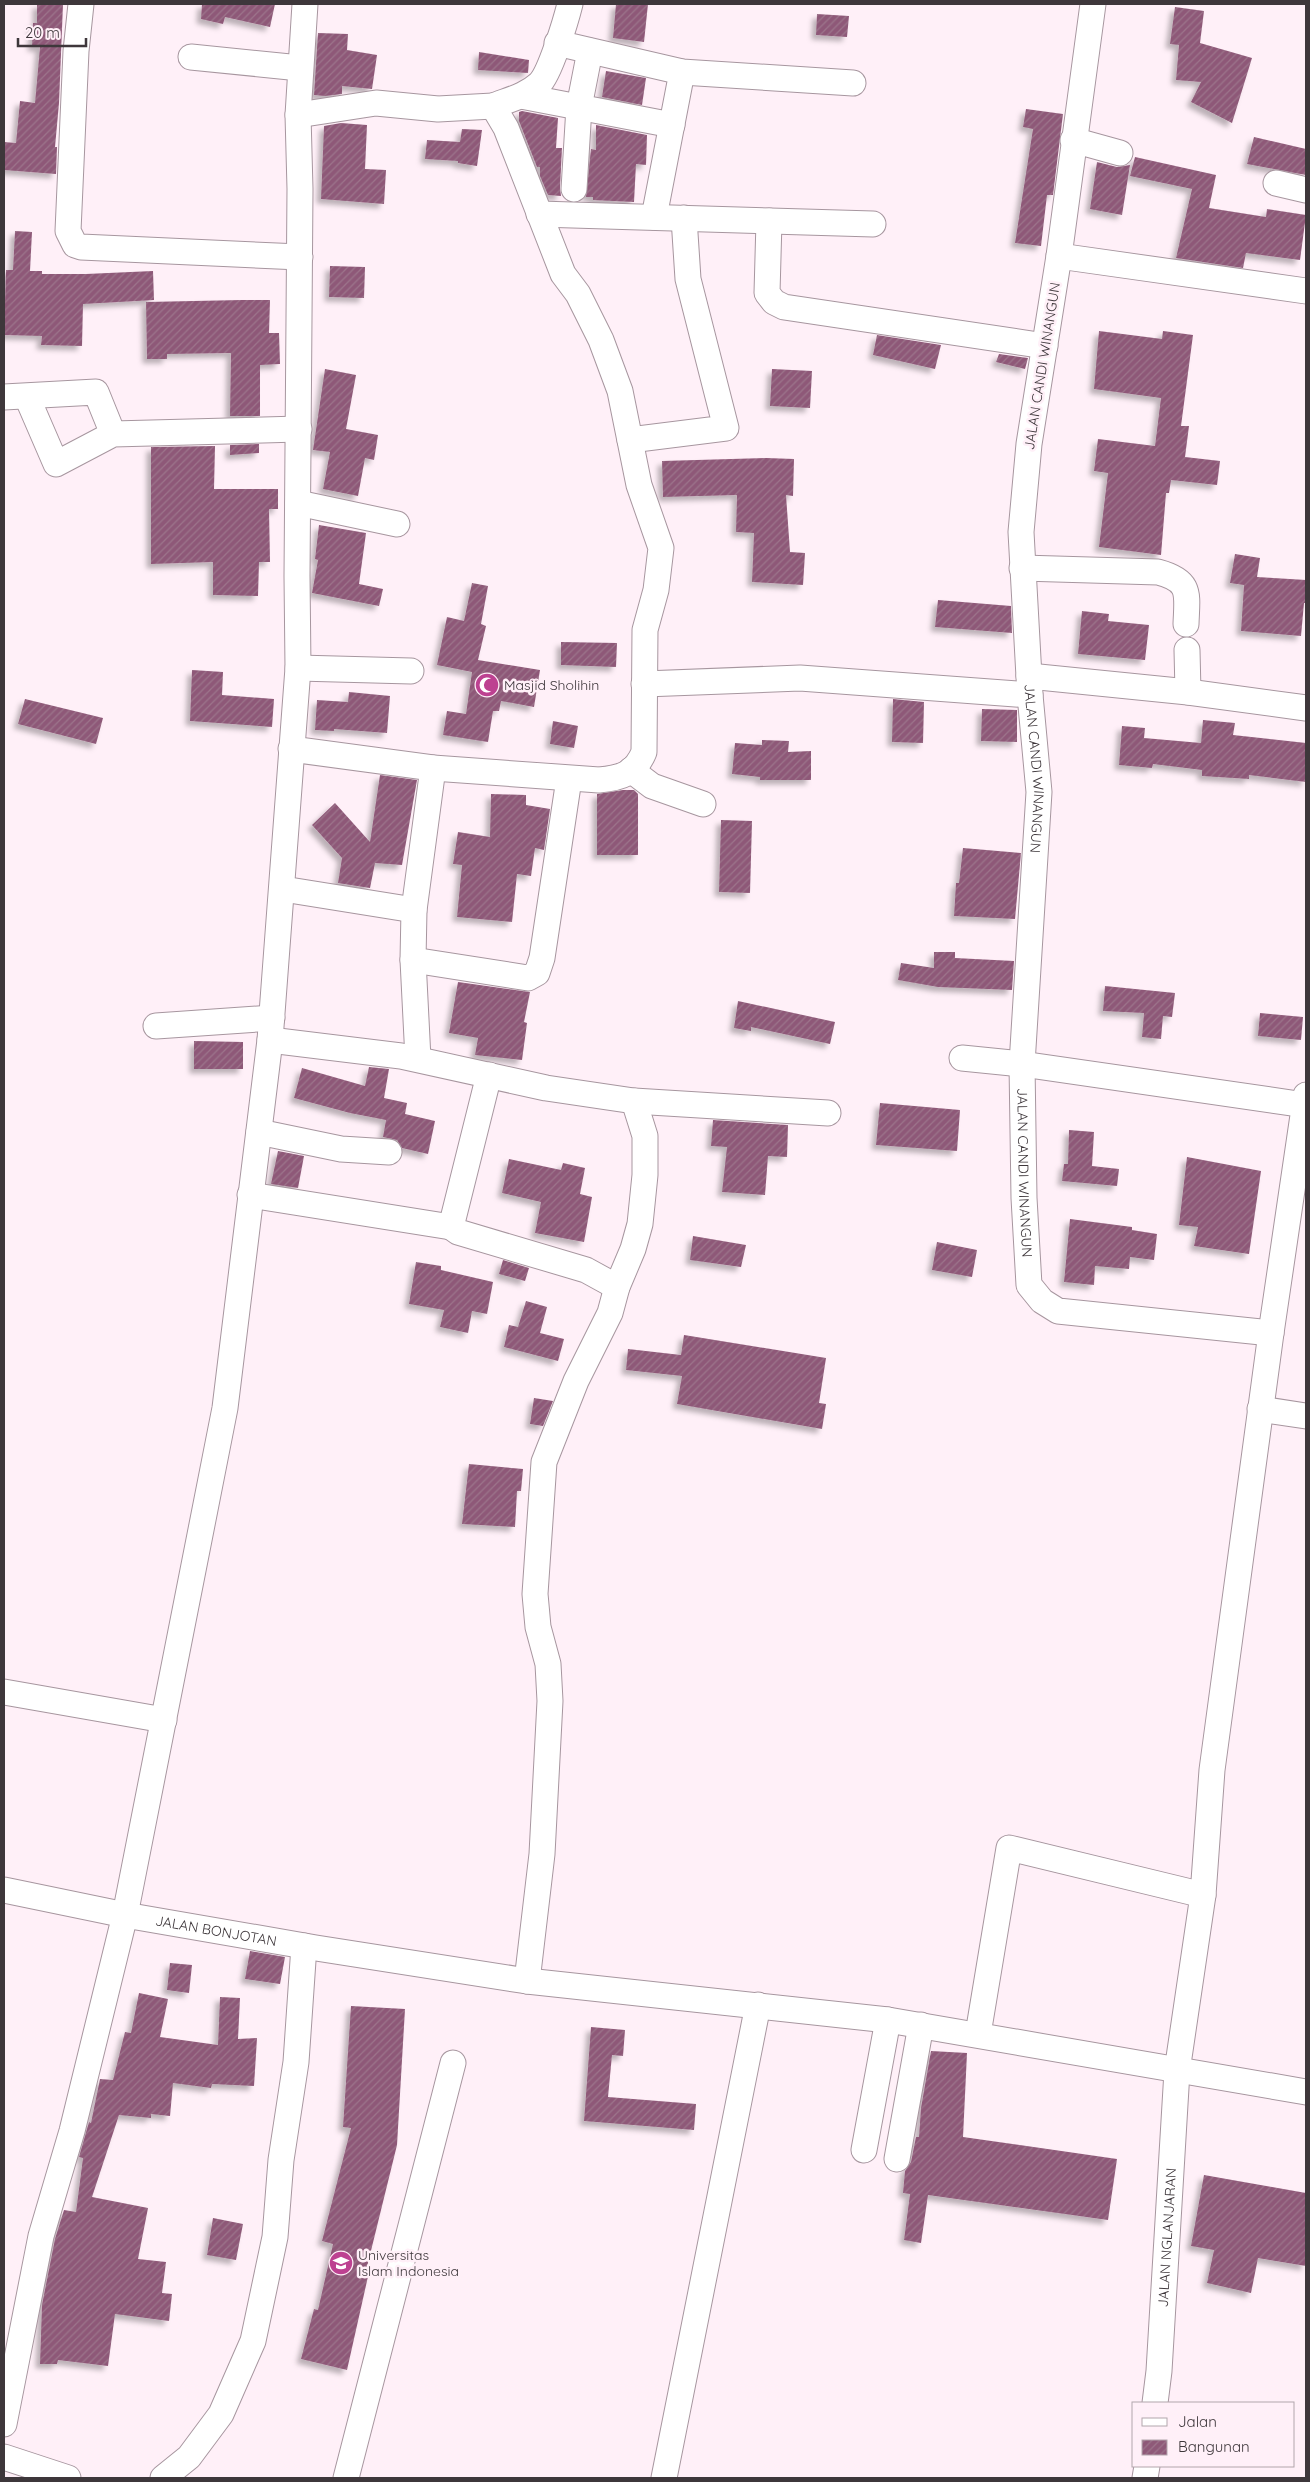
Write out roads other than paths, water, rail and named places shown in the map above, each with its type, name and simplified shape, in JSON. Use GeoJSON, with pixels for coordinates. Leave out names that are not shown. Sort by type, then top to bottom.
{"type":"FeatureCollection","features":[{"type":"Feature","properties":{"kind":"street"},"geometry":{"type":"LineString","coordinates":[[81,4],[76,51],[68,231],[74,245],[81,247],[300,257]]}},
{"type":"Feature","properties":{"kind":"street"},"geometry":{"type":"LineString","coordinates":[[4,2424],[41,2236],[72,2131],[125,1914],[225,1408],[271,1029],[283,889],[298,668],[300,257],[298,115],[304,4]]}},
{"type":"Feature","properties":{"kind":"street"},"geometry":{"type":"LineString","coordinates":[[298,115],[376,103],[438,109],[493,106],[521,96],[540,84],[547,71],[570,4]]}},
{"type":"Feature","properties":{"kind":"street","name":"JALAN CANDI WINANGUN"},"geometry":{"type":"LineString","coordinates":[[1093,4],[1073,140],[1059,256],[1025,483],[1020,532],[1029,686],[1039,792],[1022,1064],[1024,1198],[1029,1285],[1042,1301],[1058,1311],[1271,1333]]}},
{"type":"Feature","properties":{"kind":"street"},"geometry":{"type":"LineString","coordinates":[[557,44],[682,72],[853,83]]}},
{"type":"Feature","properties":{"kind":"street"},"geometry":{"type":"LineString","coordinates":[[574,189],[579,107],[590,52]]}},
{"type":"Feature","properties":{"kind":"street"},"geometry":{"type":"LineString","coordinates":[[190,56],[300,68]]}},
{"type":"Feature","properties":{"kind":"street"},"geometry":{"type":"LineString","coordinates":[[654,217],[682,72]]}},
{"type":"Feature","properties":{"kind":"street"},"geometry":{"type":"LineString","coordinates":[[521,96],[672,125]]}},
{"type":"Feature","properties":{"kind":"street"},"geometry":{"type":"LineString","coordinates":[[291,749],[433,768],[569,779],[619,778],[639,763],[644,752],[645,630],[656,590],[662,548],[639,485],[620,391],[601,340],[578,294],[563,274],[506,128],[493,106]]}},
{"type":"Feature","properties":{"kind":"street"},"geometry":{"type":"LineString","coordinates":[[1073,140],[1120,153]]}},
{"type":"Feature","properties":{"kind":"street"},"geometry":{"type":"LineString","coordinates":[[1276,183],[1306,190]]}},
{"type":"Feature","properties":{"kind":"street"},"geometry":{"type":"LineString","coordinates":[[539,214],[873,224]]}},
{"type":"Feature","properties":{"kind":"street"},"geometry":{"type":"LineString","coordinates":[[630,440],[726,428],[688,279],[684,218]]}},
{"type":"Feature","properties":{"kind":"street"},"geometry":{"type":"LineString","coordinates":[[770,221],[767,293],[779,305],[1045,346]]}},
{"type":"Feature","properties":{"kind":"street"},"geometry":{"type":"LineString","coordinates":[[1059,256],[1306,291]]}},
{"type":"Feature","properties":{"kind":"street"},"geometry":{"type":"LineString","coordinates":[[113,434],[96,392],[15,397],[56,464],[113,434],[299,429]]}},
{"type":"Feature","properties":{"kind":"street"},"geometry":{"type":"LineString","coordinates":[[298,503],[396,524]]}},
{"type":"Feature","properties":{"kind":"street"},"geometry":{"type":"LineString","coordinates":[[1022,568],[1158,572],[1174,576],[1182,582],[1187,594],[1186,624]]}},
{"type":"Feature","properties":{"kind":"street"},"geometry":{"type":"LineString","coordinates":[[1187,650],[1188,692]]}},
{"type":"Feature","properties":{"kind":"street"},"geometry":{"type":"LineString","coordinates":[[298,668],[411,671]]}},
{"type":"Feature","properties":{"kind":"street"},"geometry":{"type":"LineString","coordinates":[[644,684],[800,678],[1029,686],[1188,692],[1306,708]]}},
{"type":"Feature","properties":{"kind":"street"},"geometry":{"type":"LineString","coordinates":[[418,1059],[413,960],[414,910],[433,768]]}},
{"type":"Feature","properties":{"kind":"street"},"geometry":{"type":"LineString","coordinates":[[631,770],[652,786],[703,804]]}},
{"type":"Feature","properties":{"kind":"street"},"geometry":{"type":"LineString","coordinates":[[413,960],[528,978],[537,973],[542,958],[569,779]]}},
{"type":"Feature","properties":{"kind":"street"},"geometry":{"type":"LineString","coordinates":[[283,889],[414,910]]}},
{"type":"Feature","properties":{"kind":"street"},"geometry":{"type":"LineString","coordinates":[[156,1026],[271,1029],[418,1059],[546,1088],[634,1101],[828,1113]]}},
{"type":"Feature","properties":{"kind":"street"},"geometry":{"type":"LineString","coordinates":[[962,1058],[1306,1100]]}},
{"type":"Feature","properties":{"kind":"street"},"geometry":{"type":"LineString","coordinates":[[451,1227],[489,1075]]}},
{"type":"Feature","properties":{"kind":"street","name":"JALAN NGLANJARAN"},"geometry":{"type":"LineString","coordinates":[[1155,2402],[1159,2371],[1177,2072],[1203,1895],[1212,1770],[1260,1409],[1306,1100]]}},
{"type":"Feature","properties":{"kind":"street"},"geometry":{"type":"LineString","coordinates":[[527,1981],[542,1854],[550,1701],[548,1664],[538,1627],[535,1594],[544,1462],[576,1381],[610,1313],[617,1286],[633,1249],[640,1224],[644,1197],[645,1136],[634,1101]]}},
{"type":"Feature","properties":{"kind":"street"},"geometry":{"type":"LineString","coordinates":[[259,1132],[342,1149],[389,1152]]}},
{"type":"Feature","properties":{"kind":"street"},"geometry":{"type":"LineString","coordinates":[[250,1195],[451,1227],[458,1232],[586,1270],[617,1286]]}},
{"type":"Feature","properties":{"kind":"street"},"geometry":{"type":"LineString","coordinates":[[1260,1409],[1306,1416]]}},
{"type":"Feature","properties":{"kind":"street"},"geometry":{"type":"LineString","coordinates":[[4,1692],[164,1720]]}},
{"type":"Feature","properties":{"kind":"street"},"geometry":{"type":"LineString","coordinates":[[978,2034],[1009,1848],[1203,1895]]}},
{"type":"Feature","properties":{"kind":"street","name":"JALAN BONJOTAN"},"geometry":{"type":"LineString","coordinates":[[4,1890],[304,1946],[527,1981],[888,2020],[978,2034],[1177,2072],[1306,2092]]}},
{"type":"Feature","properties":{"kind":"street"},"geometry":{"type":"LineString","coordinates":[[163,2478],[190,2458],[221,2414],[253,2341],[275,2236],[281,2160],[296,2062],[304,1946]]}},
{"type":"Feature","properties":{"kind":"street"},"geometry":{"type":"LineString","coordinates":[[664,2478],[758,2005]]}},
{"type":"Feature","properties":{"kind":"street"},"geometry":{"type":"LineString","coordinates":[[864,2150],[888,2020]]}},
{"type":"Feature","properties":{"kind":"street"},"geometry":{"type":"LineString","coordinates":[[897,2159],[921,2025]]}},
{"type":"Feature","properties":{"kind":"street"},"geometry":{"type":"LineString","coordinates":[[346,2478],[453,2063]]}},
{"type":"Feature","properties":{"kind":"street"},"geometry":{"type":"LineString","coordinates":[[4,2457],[68,2478]]}},
{"type":"Feature","properties":{"kind":"place","name":"Masjid Sholihin"},"geometry":{"type":"Point","coordinates":[487,685]}},
{"type":"Feature","properties":{"kind":"place","name":"Universitas Islam Indonesia"},"geometry":{"type":"Point","coordinates":[341,2263]}}]}
